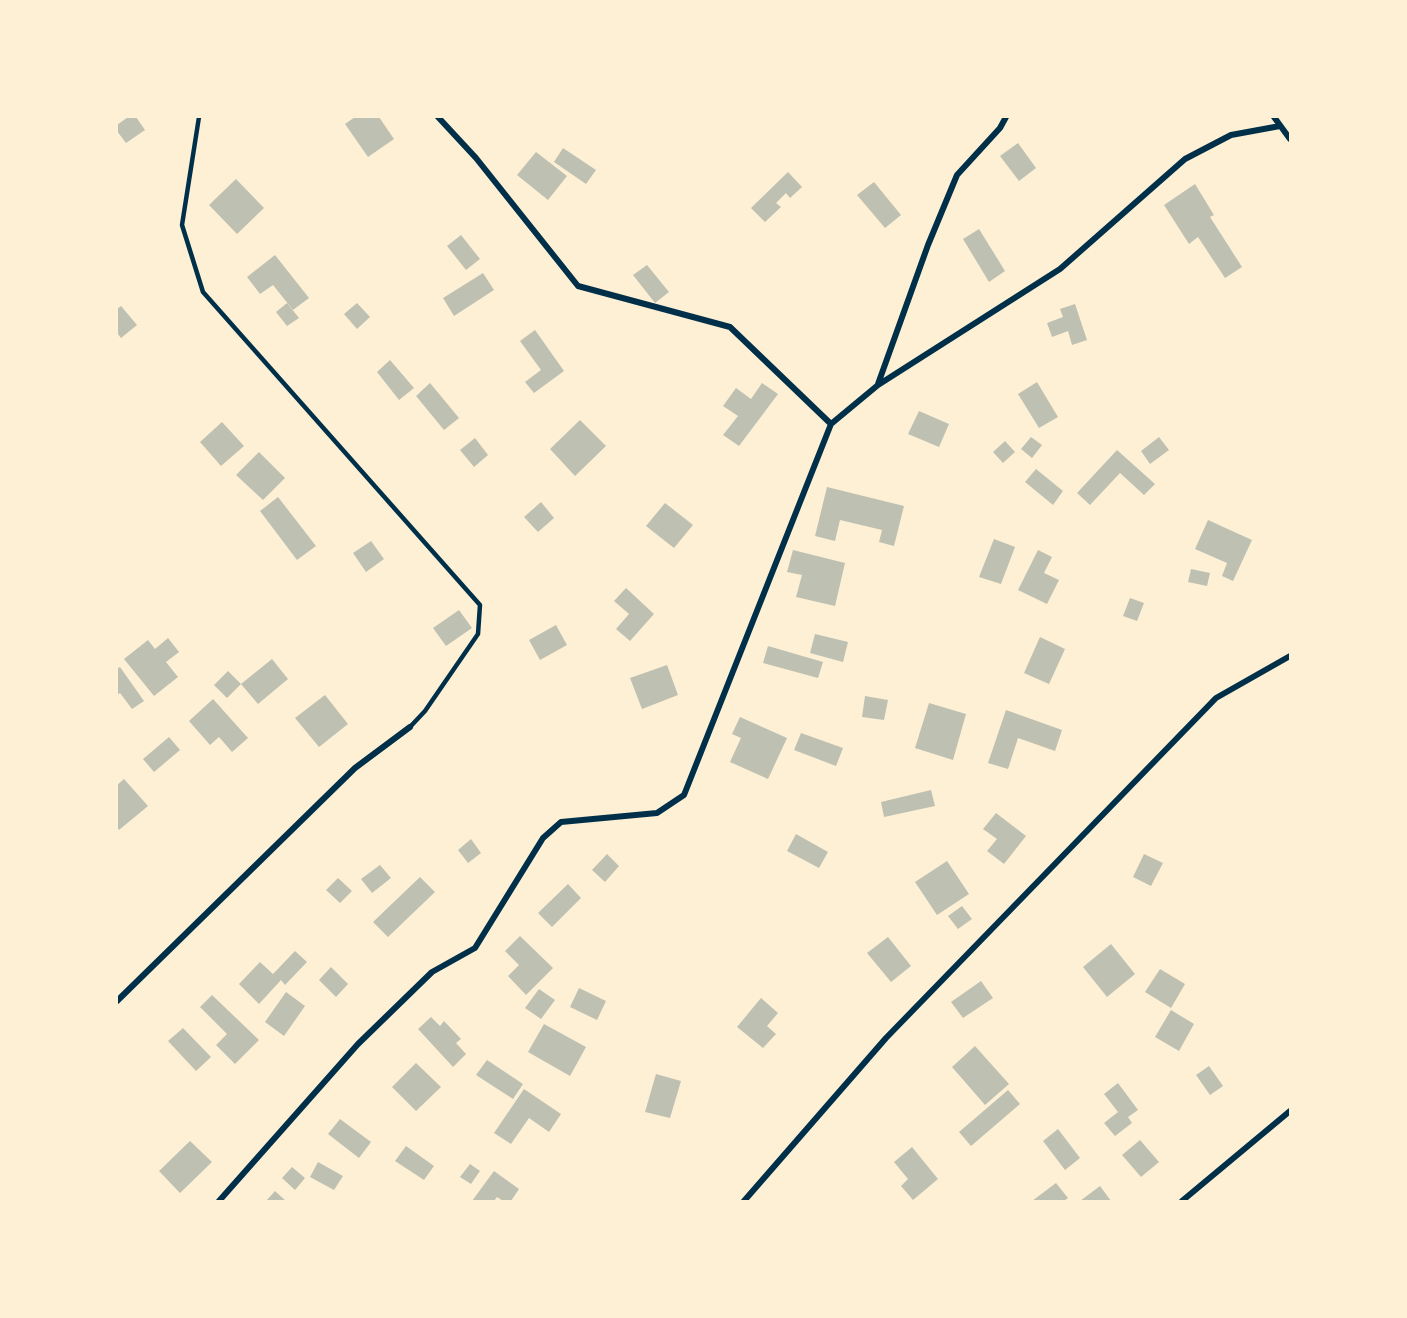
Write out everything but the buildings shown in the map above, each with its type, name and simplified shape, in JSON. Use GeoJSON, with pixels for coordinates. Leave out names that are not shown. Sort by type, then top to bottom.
{"type":"FeatureCollection","features":[{"type":"Feature","properties":{"kind":"street"},"geometry":{"type":"LineString","coordinates":[[438,117],[476,158],[578,286],[730,327],[831,424]]}},
{"type":"Feature","properties":{"kind":"street"},"geometry":{"type":"LineString","coordinates":[[878,385],[928,245],[957,176],[1000,128],[1006,117]]}},
{"type":"Feature","properties":{"kind":"street"},"geometry":{"type":"LineString","coordinates":[[1274,117],[1290,139]]}},
{"type":"Feature","properties":{"kind":"street"},"geometry":{"type":"LineString","coordinates":[[219,1201],[358,1044],[432,972],[475,948],[543,838],[561,822],[657,813],[684,795],[831,424],[878,385],[1060,268],[1185,159],[1231,135],[1280,126]]}},
{"type":"Feature","properties":{"kind":"street"},"geometry":{"type":"LineString","coordinates":[[744,1201],[886,1038],[1216,698],[1290,656]]}},
{"type":"Feature","properties":{"kind":"street"},"geometry":{"type":"LineString","coordinates":[[117,1001],[355,768],[410,727]]}},
{"type":"Feature","properties":{"kind":"street"},"geometry":{"type":"LineString","coordinates":[[1182,1201],[1290,1111]]}},
{"type":"Feature","properties":{"kind":"lane"},"geometry":{"type":"LineString","coordinates":[[199,117],[182,225],[203,292],[480,605],[478,634],[425,711],[410,727]]}}]}
